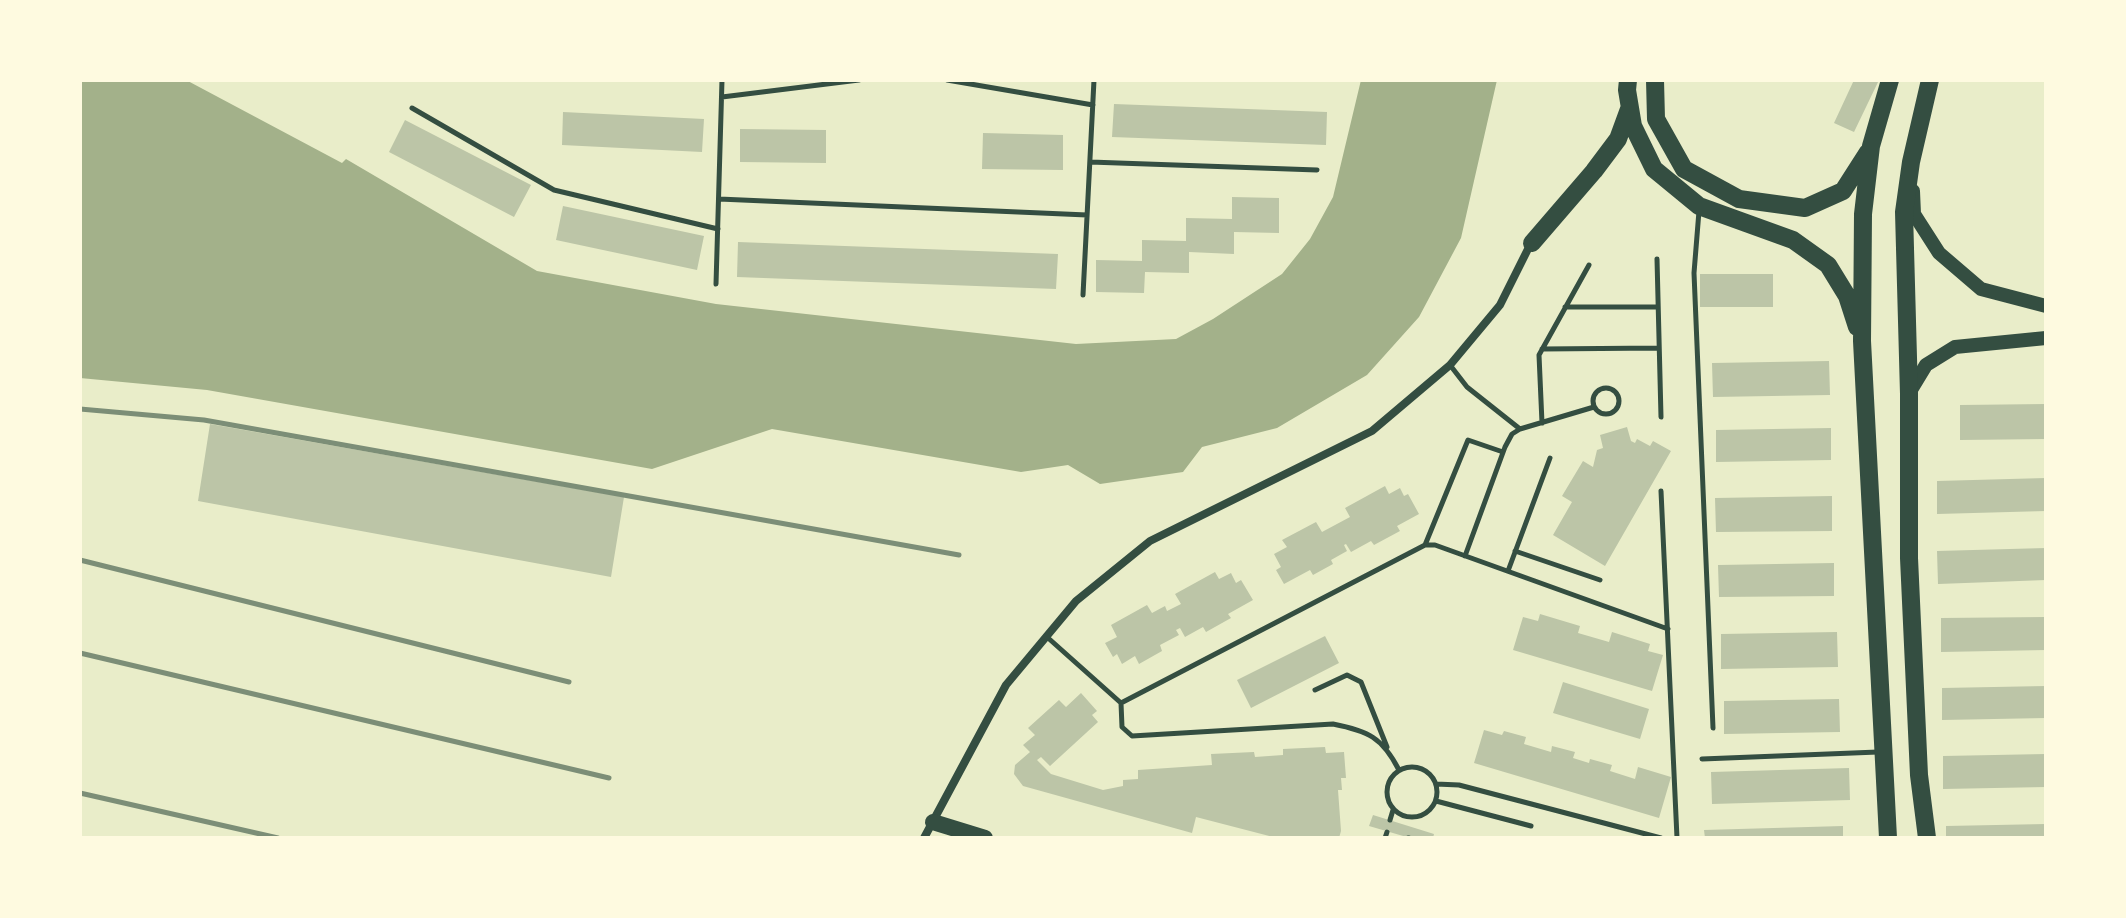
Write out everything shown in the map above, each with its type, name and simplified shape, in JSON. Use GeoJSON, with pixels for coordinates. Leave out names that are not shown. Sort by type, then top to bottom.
{"type":"FeatureCollection","features":[{"type":"Feature","properties":{"kind":"main road"},"geometry":{"type":"LineString","coordinates":[[1628,80],[1633,126],[1654,169],[1699,206],[1793,240],[1828,265],[1847,296],[1862,341]]}},
{"type":"Feature","properties":{"kind":"main road"},"geometry":{"type":"LineString","coordinates":[[1655,80],[1656,119],[1684,169],[1739,199],[1805,208],[1843,191],[1871,146]]}},
{"type":"Feature","properties":{"kind":"main road"},"geometry":{"type":"LineString","coordinates":[[1888,838],[1862,341],[1863,214],[1871,146],[1890,80]]}},
{"type":"Feature","properties":{"kind":"main road"},"geometry":{"type":"LineString","coordinates":[[1927,838],[1919,775],[1909,558],[1904,212],[1911,162],[1930,80]]}},
{"type":"Feature","properties":{"kind":"main road"},"geometry":{"type":"LineString","coordinates":[[1532,243],[1618,139],[1630,106]]}},
{"type":"Feature","properties":{"kind":"main road"},"geometry":{"type":"LineString","coordinates":[[933,822],[985,838]]}},
{"type":"Feature","properties":{"kind":"street"},"geometry":{"type":"LineString","coordinates":[[1911,162],[1914,214],[1939,253],[1981,289],[2046,306]]}},
{"type":"Feature","properties":{"kind":"street"},"geometry":{"type":"LineString","coordinates":[[924,838],[1006,685],[1076,601],[1150,541],[1372,431],[1450,365],[1500,305],[1532,243]]}},
{"type":"Feature","properties":{"kind":"street"},"geometry":{"type":"LineString","coordinates":[[1909,394],[1926,365],[1955,347],[2046,338]]}},
{"type":"Feature","properties":{"kind":"lane"},"geometry":{"type":"LineString","coordinates":[[716,284],[722,80]]}},
{"type":"Feature","properties":{"kind":"lane"},"geometry":{"type":"LineString","coordinates":[[722,97],[859,80]]}},
{"type":"Feature","properties":{"kind":"lane"},"geometry":{"type":"LineString","coordinates":[[947,80],[1093,105]]}},
{"type":"Feature","properties":{"kind":"lane"},"geometry":{"type":"LineString","coordinates":[[1083,295],[1094,80]]}},
{"type":"Feature","properties":{"kind":"lane"},"geometry":{"type":"LineString","coordinates":[[412,108],[554,190],[718,229]]}},
{"type":"Feature","properties":{"kind":"lane"},"geometry":{"type":"LineString","coordinates":[[1090,162],[1317,170]]}},
{"type":"Feature","properties":{"kind":"lane"},"geometry":{"type":"LineString","coordinates":[[719,199],[1087,215]]}},
{"type":"Feature","properties":{"kind":"lane"},"geometry":{"type":"LineString","coordinates":[[1699,206],[1694,273],[1713,728]]}},
{"type":"Feature","properties":{"kind":"lane"},"geometry":{"type":"LineString","coordinates":[[1657,259],[1661,417]]}},
{"type":"Feature","properties":{"kind":"lane"},"geometry":{"type":"LineString","coordinates":[[1542,423],[1539,355],[1589,265]]}},
{"type":"Feature","properties":{"kind":"lane"},"geometry":{"type":"LineString","coordinates":[[1565,307],[1658,307]]}},
{"type":"Feature","properties":{"kind":"lane"},"geometry":{"type":"LineString","coordinates":[[1542,349],[1659,348]]}},
{"type":"Feature","properties":{"kind":"lane"},"geometry":{"type":"LineString","coordinates":[[1450,365],[1467,387],[1520,429]]}},
{"type":"Feature","properties":{"kind":"lane"},"geometry":{"type":"LineString","coordinates":[[1465,556],[1512,434],[1594,407],[1605,414],[1613,412],[1619,397],[1610,388],[1601,389],[1595,394],[1594,407]]}},
{"type":"Feature","properties":{"kind":"lane"},"geometry":{"type":"LineString","coordinates":[[1425,545],[1468,440],[1503,452]]}},
{"type":"Feature","properties":{"kind":"lane"},"geometry":{"type":"LineString","coordinates":[[1508,571],[1550,458]]}},
{"type":"Feature","properties":{"kind":"lane"},"geometry":{"type":"LineString","coordinates":[[1661,491],[1677,838]]}},
{"type":"Feature","properties":{"kind":"lane"},"geometry":{"type":"LineString","coordinates":[[1121,703],[1425,545],[1435,545],[1668,629]]}},
{"type":"Feature","properties":{"kind":"lane"},"geometry":{"type":"LineString","coordinates":[[1515,551],[1600,580]]}},
{"type":"Feature","properties":{"kind":"lane"},"geometry":{"type":"LineString","coordinates":[[1046,636],[1121,703],[1122,727],[1132,736],[1333,724],[1361,730],[1388,748]]}},
{"type":"Feature","properties":{"kind":"lane"},"geometry":{"type":"LineString","coordinates":[[1315,690],[1347,675],[1361,682],[1399,770]]}},
{"type":"Feature","properties":{"kind":"lane"},"geometry":{"type":"LineString","coordinates":[[1702,759],[1883,752]]}},
{"type":"Feature","properties":{"kind":"lane"},"geometry":{"type":"LineString","coordinates":[[1412,827],[1436,801],[1436,784],[1425,770],[1417,767],[1399,770],[1393,774],[1386,788],[1386,796],[1393,810],[1407,817],[1420,816]]}},
{"type":"Feature","properties":{"kind":"lane"},"geometry":{"type":"LineString","coordinates":[[1436,784],[1459,785],[1661,838]]}},
{"type":"Feature","properties":{"kind":"lane"},"geometry":{"type":"LineString","coordinates":[[1436,801],[1531,826]]}},
{"type":"Feature","properties":{"kind":"lane"},"geometry":{"type":"LineString","coordinates":[[1390,820],[1393,810]]}},
{"type":"Feature","properties":{"kind":"shaded area"},"geometry":{"type":"Polygon","coordinates":[[[80,80],[186,80],[342,163],[346,159],[537,271],[716,304],[1076,344],[1176,339],[1282,274],[1310,239],[1333,197],[1361,80],[1497,80],[1461,238],[1419,317],[1367,375],[1277,428],[1202,447],[1183,472],[1100,484],[1068,465],[1021,472],[772,429],[652,469],[207,390],[80,378],[80,80]]]}},
{"type":"Feature","properties":{"kind":"building"},"geometry":{"type":"Polygon","coordinates":[[[1854,80],[1879,80],[1854,132],[1834,123],[1854,80]]]}},
{"type":"Feature","properties":{"kind":"building"},"geometry":{"type":"Polygon","coordinates":[[[1114,104],[1327,112],[1326,145],[1112,137],[1114,104]]]}},
{"type":"Feature","properties":{"kind":"building"},"geometry":{"type":"Polygon","coordinates":[[[563,112],[704,119],[702,152],[562,145],[563,112]]]}},
{"type":"Feature","properties":{"kind":"building"},"geometry":{"type":"Polygon","coordinates":[[[405,120],[531,185],[514,217],[389,152],[405,120]]]}},
{"type":"Feature","properties":{"kind":"building"},"geometry":{"type":"Polygon","coordinates":[[[740,129],[826,130],[826,163],[740,162],[740,129]]]}},
{"type":"Feature","properties":{"kind":"building"},"geometry":{"type":"Polygon","coordinates":[[[983,133],[1063,135],[1063,170],[982,169],[983,133]]]}},
{"type":"Feature","properties":{"kind":"building"},"geometry":{"type":"Polygon","coordinates":[[[1232,197],[1279,198],[1279,233],[1234,232],[1234,254],[1189,252],[1189,273],[1145,272],[1144,293],[1096,292],[1096,260],[1142,261],[1142,240],[1186,241],[1186,218],[1232,219],[1232,197]]]}},
{"type":"Feature","properties":{"kind":"building"},"geometry":{"type":"Polygon","coordinates":[[[563,206],[704,236],[697,270],[556,240],[563,206]]]}},
{"type":"Feature","properties":{"kind":"building"},"geometry":{"type":"Polygon","coordinates":[[[738,242],[1058,254],[1056,289],[737,277],[738,242]]]}},
{"type":"Feature","properties":{"kind":"building"},"geometry":{"type":"Polygon","coordinates":[[[1700,274],[1773,274],[1773,307],[1700,307],[1700,274]]]}},
{"type":"Feature","properties":{"kind":"building"},"geometry":{"type":"Polygon","coordinates":[[[1829,361],[1830,395],[1713,397],[1712,363],[1829,361]]]}},
{"type":"Feature","properties":{"kind":"building"},"geometry":{"type":"Polygon","coordinates":[[[2046,404],[2046,439],[1960,440],[1960,405],[2046,404]]]}},
{"type":"Feature","properties":{"kind":"building"},"geometry":{"type":"Polygon","coordinates":[[[210,424],[624,497],[611,577],[198,501],[210,424]]]}},
{"type":"Feature","properties":{"kind":"building"},"geometry":{"type":"Polygon","coordinates":[[[1627,427],[1631,441],[1635,443],[1637,439],[1650,446],[1653,441],[1671,451],[1605,566],[1553,535],[1572,502],[1562,496],[1583,461],[1593,467],[1597,450],[1603,448],[1600,435],[1627,427]]]}},
{"type":"Feature","properties":{"kind":"building"},"geometry":{"type":"Polygon","coordinates":[[[1831,428],[1831,460],[1716,462],[1716,430],[1831,428]]]}},
{"type":"Feature","properties":{"kind":"building"},"geometry":{"type":"Polygon","coordinates":[[[2046,478],[2046,511],[1937,514],[1937,481],[2046,478]]]}},
{"type":"Feature","properties":{"kind":"building"},"geometry":{"type":"Polygon","coordinates":[[[1385,486],[1389,494],[1400,488],[1404,496],[1408,494],[1419,514],[1397,526],[1400,531],[1374,545],[1371,541],[1351,552],[1344,545],[1347,551],[1331,560],[1333,564],[1313,575],[1310,570],[1284,584],[1276,570],[1281,567],[1274,554],[1287,547],[1282,540],[1316,522],[1322,532],[1350,517],[1345,508],[1385,486]]]}},
{"type":"Feature","properties":{"kind":"building"},"geometry":{"type":"Polygon","coordinates":[[[1832,496],[1832,531],[1716,532],[1715,498],[1832,496]]]}},
{"type":"Feature","properties":{"kind":"building"},"geometry":{"type":"Polygon","coordinates":[[[2046,548],[2046,580],[1938,584],[1937,551],[2046,548]]]}},
{"type":"Feature","properties":{"kind":"building"},"geometry":{"type":"Polygon","coordinates":[[[1834,563],[1834,596],[1719,597],[1718,565],[1834,563]]]}},
{"type":"Feature","properties":{"kind":"building"},"geometry":{"type":"Polygon","coordinates":[[[1215,572],[1219,579],[1231,573],[1236,583],[1241,580],[1253,600],[1228,614],[1231,618],[1206,632],[1203,627],[1185,637],[1180,628],[1176,630],[1179,635],[1160,645],[1162,651],[1139,664],[1135,656],[1122,664],[1117,654],[1113,657],[1105,643],[1117,637],[1111,625],[1147,605],[1152,613],[1165,606],[1167,611],[1181,604],[1175,594],[1215,572]]]}},
{"type":"Feature","properties":{"kind":"building"},"geometry":{"type":"Polygon","coordinates":[[[1540,614],[1580,626],[1578,633],[1609,642],[1612,632],[1650,644],[1648,651],[1663,655],[1652,691],[1513,650],[1523,617],[1538,621],[1540,614]]]}},
{"type":"Feature","properties":{"kind":"building"},"geometry":{"type":"Polygon","coordinates":[[[2046,617],[2046,650],[1941,652],[1941,618],[2046,617]]]}},
{"type":"Feature","properties":{"kind":"building"},"geometry":{"type":"Polygon","coordinates":[[[1837,632],[1838,667],[1721,669],[1721,634],[1837,632]]]}},
{"type":"Feature","properties":{"kind":"building"},"geometry":{"type":"Polygon","coordinates":[[[1325,636],[1339,663],[1251,708],[1237,680],[1325,636]]]}},
{"type":"Feature","properties":{"kind":"building"},"geometry":{"type":"Polygon","coordinates":[[[1563,682],[1649,709],[1640,739],[1553,713],[1563,682]]]}},
{"type":"Feature","properties":{"kind":"building"},"geometry":{"type":"Polygon","coordinates":[[[2046,686],[2046,718],[1942,720],[1942,688],[2046,686]]]}},
{"type":"Feature","properties":{"kind":"building"},"geometry":{"type":"Polygon","coordinates":[[[1081,693],[1097,711],[1092,715],[1098,722],[1050,766],[1041,757],[1037,760],[1051,774],[1103,790],[1123,786],[1123,780],[1138,779],[1138,770],[1212,765],[1211,754],[1254,752],[1255,757],[1283,755],[1283,749],[1325,747],[1326,753],[1344,752],[1346,778],[1341,778],[1342,790],[1338,790],[1339,838],[1277,838],[1196,817],[1192,833],[1023,786],[1014,774],[1015,765],[1030,752],[1023,745],[1035,735],[1028,728],[1059,700],[1066,707],[1081,693]]]}},
{"type":"Feature","properties":{"kind":"building"},"geometry":{"type":"Polygon","coordinates":[[[1839,699],[1840,732],[1724,734],[1724,701],[1839,699]]]}},
{"type":"Feature","properties":{"kind":"building"},"geometry":{"type":"Polygon","coordinates":[[[1484,730],[1526,737],[1524,744],[1551,752],[1552,746],[1575,752],[1573,758],[1612,765],[1610,771],[1635,779],[1638,767],[1671,777],[1659,818],[1474,763],[1484,730]]]}},
{"type":"Feature","properties":{"kind":"building"},"geometry":{"type":"Polygon","coordinates":[[[2046,754],[2046,787],[1943,789],[1943,756],[2046,754]]]}},
{"type":"Feature","properties":{"kind":"building"},"geometry":{"type":"Polygon","coordinates":[[[1849,768],[1850,800],[1712,804],[1711,772],[1849,768]]]}},
{"type":"Feature","properties":{"kind":"building"},"geometry":{"type":"Polygon","coordinates":[[[1373,815],[1434,834],[1433,838],[1410,838],[1369,826],[1373,815]]]}},
{"type":"Feature","properties":{"kind":"building"},"geometry":{"type":"Polygon","coordinates":[[[2046,824],[2046,838],[1946,838],[1946,826],[2046,824]]]}},
{"type":"Feature","properties":{"kind":"building"},"geometry":{"type":"Polygon","coordinates":[[[1843,826],[1843,838],[1705,838],[1704,830],[1843,826]]]}},
{"type":"Feature","properties":{"kind":"railway"},"geometry":{"type":"LineString","coordinates":[[80,409],[204,420],[959,555]]}},
{"type":"Feature","properties":{"kind":"railway"},"geometry":{"type":"LineString","coordinates":[[80,560],[569,682]]}},
{"type":"Feature","properties":{"kind":"railway"},"geometry":{"type":"LineString","coordinates":[[80,653],[609,778]]}},
{"type":"Feature","properties":{"kind":"railway"},"geometry":{"type":"LineString","coordinates":[[80,793],[278,838]]}}]}
